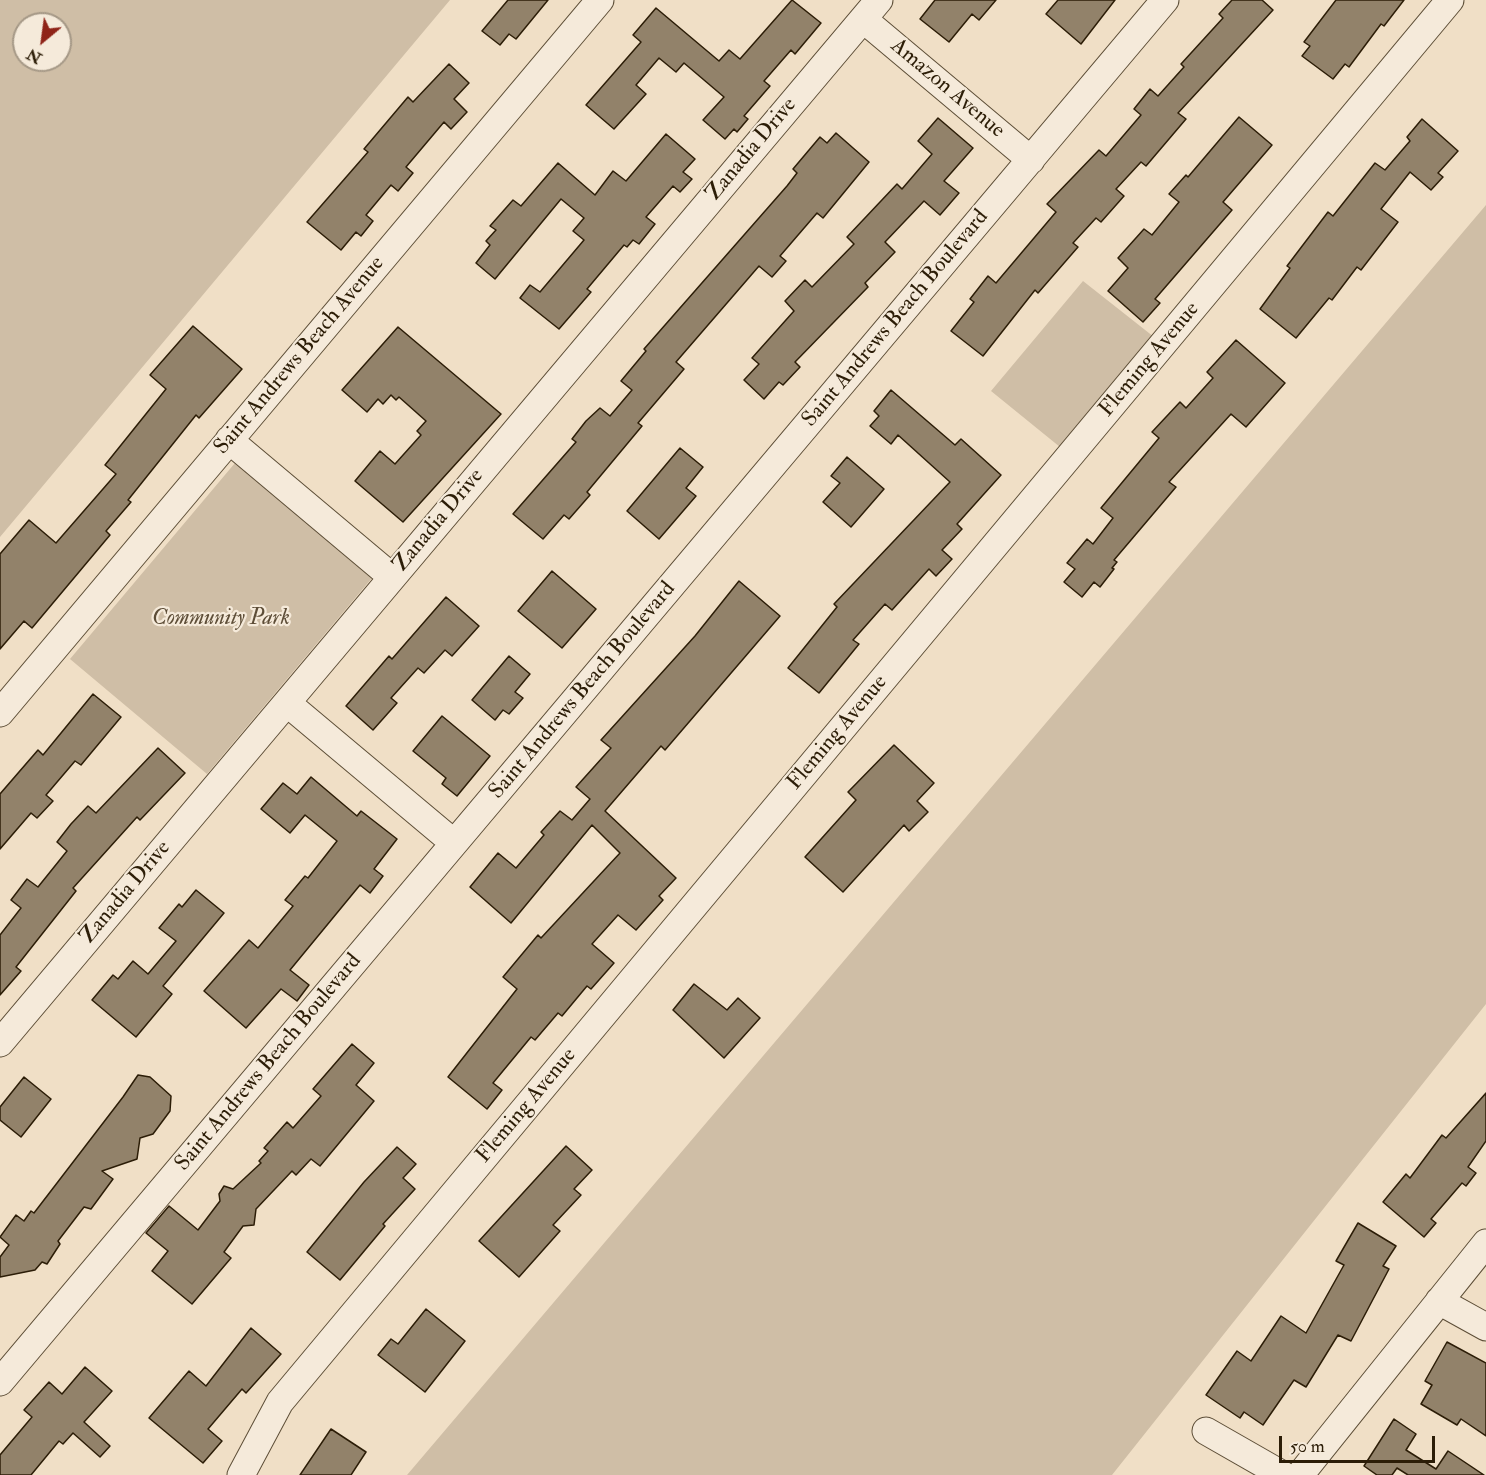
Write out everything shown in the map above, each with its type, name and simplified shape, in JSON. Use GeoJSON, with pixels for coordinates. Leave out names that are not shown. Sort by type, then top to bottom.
{"type":"FeatureCollection","features":[{"type":"Feature","properties":{"kind":"street","name":"Saint Andrews Beach Avenue"},"geometry":{"type":"LineString","coordinates":[[0,713],[600,0]]}},
{"type":"Feature","properties":{"kind":"street","name":"Saint Andrews Beach Boulevard"},"geometry":{"type":"LineString","coordinates":[[0,1382],[1166,0]]}},
{"type":"Feature","properties":{"kind":"street","name":"Fleming Avenue"},"geometry":{"type":"LineString","coordinates":[[241,1475],[280,1402],[1450,0]]}},
{"type":"Feature","properties":{"kind":"street","name":"Amazon Avenue"},"geometry":{"type":"LineString","coordinates":[[871,9],[1031,160]]}},
{"type":"Feature","properties":{"kind":"street","name":"Zanadia Drive"},"geometry":{"type":"LineString","coordinates":[[0,1043],[871,9]]}},
{"type":"Feature","properties":{"kind":"street"},"geometry":{"type":"LineString","coordinates":[[229,440],[392,577]]}},
{"type":"Feature","properties":{"kind":"street"},"geometry":{"type":"LineString","coordinates":[[287,703],[454,843]]}},
{"type":"Feature","properties":{"kind":"street"},"geometry":{"type":"LineString","coordinates":[[1300,1475],[1486,1243]]}},
{"type":"Feature","properties":{"kind":"street"},"geometry":{"type":"LineString","coordinates":[[1440,1300],[1486,1327]]}},
{"type":"Feature","properties":{"kind":"street"},"geometry":{"type":"LineString","coordinates":[[1206,1431],[1283,1475]]}},
{"type":"Feature","properties":{"kind":"green space"},"geometry":{"type":"Polygon","coordinates":[[[0,0],[450,0],[0,537],[0,0]]]}},
{"type":"Feature","properties":{"kind":"green space"},"geometry":{"type":"Polygon","coordinates":[[[1486,205],[1486,1004],[1112,1475],[407,1475],[1486,205]]]}},
{"type":"Feature","properties":{"kind":"green space"},"geometry":{"type":"Polygon","coordinates":[[[1083,281],[1154,337],[1060,447],[991,391],[1083,281]]]}},
{"type":"Feature","properties":{"kind":"green space","name":"Community Park"},"geometry":{"type":"Polygon","coordinates":[[[235,463],[372,578],[207,774],[70,659],[235,463]]]}},
{"type":"Feature","properties":{"kind":"building"},"geometry":{"type":"Polygon","coordinates":[[[508,0],[548,0],[516,39],[509,34],[500,45],[482,31],[508,0]]]}},
{"type":"Feature","properties":{"kind":"building"},"geometry":{"type":"Polygon","coordinates":[[[792,0],[821,23],[795,54],[791,50],[764,81],[770,86],[744,116],[748,119],[737,132],[734,129],[725,139],[703,120],[724,97],[684,63],[676,72],[659,58],[636,85],[646,94],[614,129],[586,105],[641,42],[633,35],[656,8],[719,61],[729,50],[740,59],[792,0]]]}},
{"type":"Feature","properties":{"kind":"building"},"geometry":{"type":"Polygon","coordinates":[[[935,0],[996,0],[979,20],[972,14],[949,42],[920,19],[935,0]]]}},
{"type":"Feature","properties":{"kind":"building"},"geometry":{"type":"Polygon","coordinates":[[[1058,0],[1115,0],[1081,44],[1046,14],[1058,0]]]}},
{"type":"Feature","properties":{"kind":"building"},"geometry":{"type":"Polygon","coordinates":[[[1232,0],[1262,0],[1273,10],[1178,113],[1186,119],[1146,166],[1141,162],[1116,189],[1124,196],[1101,222],[1096,218],[1073,243],[1078,247],[1038,293],[1035,290],[983,356],[951,331],[974,302],[970,299],[988,276],[996,283],[1056,212],[1047,204],[1099,150],[1106,156],[1141,115],[1134,109],[1150,89],[1158,96],[1184,67],[1181,64],[1223,18],[1219,14],[1232,0]]]}},
{"type":"Feature","properties":{"kind":"building"},"geometry":{"type":"Polygon","coordinates":[[[1336,0],[1404,0],[1384,26],[1381,24],[1349,67],[1345,64],[1333,79],[1302,56],[1310,46],[1304,42],[1336,0]]]}},
{"type":"Feature","properties":{"kind":"building"},"geometry":{"type":"Polygon","coordinates":[[[449,64],[469,83],[454,99],[467,112],[451,129],[444,122],[406,167],[413,173],[398,191],[391,185],[366,215],[373,221],[361,236],[356,232],[341,250],[307,222],[368,152],[364,149],[408,97],[413,102],[449,64]]]}},
{"type":"Feature","properties":{"kind":"building"},"geometry":{"type":"Polygon","coordinates":[[[1239,117],[1272,145],[1223,202],[1232,210],[1155,299],[1160,303],[1143,322],[1108,291],[1128,268],[1118,258],[1144,229],[1152,235],[1179,202],[1169,194],[1186,175],[1188,177],[1239,117]]]}},
{"type":"Feature","properties":{"kind":"building"},"geometry":{"type":"Polygon","coordinates":[[[938,118],[973,148],[944,181],[959,193],[940,215],[924,201],[885,242],[895,252],[865,283],[868,287],[795,362],[800,367],[783,385],[779,382],[764,399],[744,380],[759,364],[752,358],[794,311],[785,301],[805,280],[812,287],[854,244],[847,237],[897,184],[902,189],[932,154],[918,141],[938,118]]]}},
{"type":"Feature","properties":{"kind":"building"},"geometry":{"type":"Polygon","coordinates":[[[1422,119],[1458,151],[1438,173],[1443,177],[1431,190],[1410,172],[1381,209],[1398,222],[1361,270],[1357,267],[1332,300],[1329,298],[1296,338],[1260,309],[1290,268],[1287,266],[1328,212],[1333,216],[1375,163],[1385,170],[1410,141],[1407,137],[1422,119]]]}},
{"type":"Feature","properties":{"kind":"building"},"geometry":{"type":"Polygon","coordinates":[[[836,133],[869,162],[823,218],[817,213],[780,256],[786,261],[772,277],[759,266],[676,362],[684,369],[638,423],[642,426],[587,492],[590,495],[569,519],[564,515],[543,539],[513,514],[576,442],[572,439],[586,421],[600,408],[610,416],[632,390],[621,381],[646,351],[644,349],[787,186],[797,173],[793,169],[820,137],[827,143],[836,133]]]}},
{"type":"Feature","properties":{"kind":"building"},"geometry":{"type":"Polygon","coordinates":[[[666,134],[695,159],[683,172],[692,179],[680,192],[673,186],[646,217],[655,224],[639,244],[633,240],[627,247],[624,245],[587,289],[591,292],[559,329],[520,298],[530,285],[540,292],[584,240],[573,231],[584,218],[561,199],[495,279],[476,263],[490,245],[486,241],[496,230],[490,226],[513,200],[521,206],[558,163],[595,195],[613,171],[626,181],[666,134]]]}},
{"type":"Feature","properties":{"kind":"building"},"geometry":{"type":"Polygon","coordinates":[[[193,326],[242,369],[199,418],[196,415],[128,500],[131,502],[106,531],[110,535],[32,628],[24,621],[0,649],[0,554],[29,520],[56,543],[116,474],[105,465],[166,389],[150,375],[193,326]]]}},
{"type":"Feature","properties":{"kind":"building"},"geometry":{"type":"Polygon","coordinates":[[[398,327],[501,414],[403,522],[355,481],[380,451],[395,464],[421,435],[417,431],[426,421],[399,397],[396,400],[391,395],[383,404],[378,399],[367,412],[342,390],[398,327]]]}},
{"type":"Feature","properties":{"kind":"building"},"geometry":{"type":"Polygon","coordinates":[[[1236,340],[1285,383],[1246,427],[1231,414],[1169,482],[1176,487],[1114,560],[1117,562],[1112,568],[1114,569],[1100,587],[1094,582],[1082,597],[1064,582],[1075,569],[1067,563],[1087,539],[1093,544],[1113,518],[1101,508],[1159,438],[1152,432],[1180,402],[1186,408],[1213,378],[1207,372],[1236,340]]]}},
{"type":"Feature","properties":{"kind":"building"},"geometry":{"type":"Polygon","coordinates":[[[891,390],[955,445],[961,439],[1001,475],[957,524],[962,529],[942,550],[952,559],[936,576],[929,569],[892,610],[885,604],[853,640],[859,644],[819,693],[788,668],[837,607],[834,604],[950,482],[898,435],[891,444],[870,426],[879,416],[874,411],[891,390]]]}},
{"type":"Feature","properties":{"kind":"building"},"geometry":{"type":"Polygon","coordinates":[[[680,448],[703,467],[686,488],[696,496],[659,539],[627,511],[680,448]]]}},
{"type":"Feature","properties":{"kind":"building"},"geometry":{"type":"Polygon","coordinates":[[[847,457],[884,489],[851,527],[823,502],[840,483],[831,476],[847,457]]]}},
{"type":"Feature","properties":{"kind":"building"},"geometry":{"type":"Polygon","coordinates":[[[552,571],[596,609],[562,648],[518,611],[552,571]]]}},
{"type":"Feature","properties":{"kind":"building"},"geometry":{"type":"Polygon","coordinates":[[[739,581],[780,616],[665,750],[661,746],[605,811],[676,878],[659,896],[663,900],[636,930],[618,915],[592,944],[614,963],[591,989],[587,986],[562,1016],[558,1013],[535,1040],[531,1037],[493,1083],[502,1090],[487,1109],[448,1077],[517,989],[503,977],[538,935],[541,938],[620,853],[592,825],[511,923],[470,887],[498,853],[516,868],[544,835],[541,832],[560,811],[572,820],[590,799],[576,787],[611,748],[601,740],[695,636],[739,581]]]}},
{"type":"Feature","properties":{"kind":"building"},"geometry":{"type":"Polygon","coordinates":[[[446,597],[479,626],[452,656],[445,650],[424,673],[418,668],[391,698],[397,703],[373,730],[346,706],[389,656],[392,659],[446,597]]]}},
{"type":"Feature","properties":{"kind":"building"},"geometry":{"type":"Polygon","coordinates":[[[509,656],[530,674],[515,692],[523,698],[509,714],[503,710],[495,720],[472,700],[509,656]]]}},
{"type":"Feature","properties":{"kind":"building"},"geometry":{"type":"Polygon","coordinates":[[[93,694],[121,717],[81,765],[75,761],[46,795],[53,801],[37,818],[31,813],[0,849],[0,794],[38,750],[43,755],[93,694]]]}},
{"type":"Feature","properties":{"kind":"building"},"geometry":{"type":"Polygon","coordinates":[[[442,716],[490,756],[457,796],[442,784],[446,778],[413,751],[442,716]]]}},
{"type":"Feature","properties":{"kind":"building"},"geometry":{"type":"Polygon","coordinates":[[[894,745],[934,783],[917,801],[928,812],[909,831],[904,825],[843,892],[805,857],[856,800],[848,792],[894,745]]]}},
{"type":"Feature","properties":{"kind":"building"},"geometry":{"type":"Polygon","coordinates":[[[158,748],[185,773],[140,820],[137,817],[73,888],[76,891],[16,967],[21,971],[0,995],[0,935],[21,908],[11,900],[27,879],[38,887],[67,851],[57,842],[71,824],[88,806],[96,813],[158,748]]]}},
{"type":"Feature","properties":{"kind":"building"},"geometry":{"type":"Polygon","coordinates":[[[311,777],[357,816],[361,811],[397,839],[374,869],[383,876],[370,893],[360,885],[290,970],[309,985],[297,1001],[281,989],[246,1028],[204,991],[249,940],[258,948],[293,906],[285,900],[305,876],[308,878],[337,841],[305,815],[290,833],[261,809],[283,783],[297,794],[311,777]]]}},
{"type":"Feature","properties":{"kind":"building"},"geometry":{"type":"Polygon","coordinates":[[[196,890],[224,913],[163,986],[172,994],[136,1037],[92,1000],[113,975],[118,979],[133,961],[148,974],[176,941],[159,928],[179,904],[182,907],[196,890]]]}},
{"type":"Feature","properties":{"kind":"building"},"geometry":{"type":"Polygon","coordinates":[[[694,984],[727,1010],[738,998],[760,1018],[724,1058],[673,1010],[694,984]]]}},
{"type":"Feature","properties":{"kind":"building"},"geometry":{"type":"Polygon","coordinates":[[[352,1044],[374,1063],[356,1085],[374,1101],[320,1166],[311,1159],[296,1175],[292,1171],[256,1209],[254,1225],[243,1226],[224,1252],[231,1258],[192,1304],[152,1271],[168,1251],[146,1233],[169,1206],[198,1230],[220,1201],[219,1194],[224,1186],[233,1189],[261,1163],[259,1161],[268,1151],[264,1148],[287,1122],[293,1128],[321,1096],[313,1089],[352,1044]]]}},
{"type":"Feature","properties":{"kind":"building"},"geometry":{"type":"Polygon","coordinates":[[[138,1075],[150,1077],[171,1096],[170,1111],[153,1134],[140,1138],[137,1159],[102,1171],[113,1179],[91,1209],[84,1207],[58,1241],[60,1244],[47,1264],[42,1262],[35,1270],[0,1277],[0,1257],[9,1245],[0,1237],[16,1215],[24,1221],[31,1211],[34,1213],[138,1075]]]}},
{"type":"Feature","properties":{"kind":"building"},"geometry":{"type":"Polygon","coordinates":[[[24,1077],[51,1099],[21,1137],[0,1120],[0,1107],[24,1077]]]}},
{"type":"Feature","properties":{"kind":"building"},"geometry":{"type":"Polygon","coordinates":[[[1486,1093],[1486,1141],[1468,1167],[1476,1173],[1466,1186],[1462,1183],[1431,1219],[1436,1223],[1424,1237],[1383,1202],[1406,1174],[1410,1178],[1442,1135],[1446,1138],[1486,1093]]]}},
{"type":"Feature","properties":{"kind":"building"},"geometry":{"type":"Polygon","coordinates":[[[566,1146],[592,1170],[574,1189],[581,1195],[553,1225],[560,1231],[519,1277],[479,1241],[566,1146]]]}},
{"type":"Feature","properties":{"kind":"building"},"geometry":{"type":"Polygon","coordinates":[[[397,1147],[416,1164],[403,1178],[415,1189],[383,1224],[385,1226],[340,1280],[307,1252],[364,1182],[397,1147]]]}},
{"type":"Feature","properties":{"kind":"building"},"geometry":{"type":"Polygon","coordinates":[[[1358,1223],[1396,1246],[1383,1266],[1389,1269],[1351,1341],[1338,1335],[1306,1387],[1294,1380],[1263,1425],[1244,1412],[1240,1418],[1206,1395],[1237,1351],[1251,1361],[1281,1316],[1306,1333],[1344,1265],[1336,1261],[1358,1223]]]}},
{"type":"Feature","properties":{"kind":"building"},"geometry":{"type":"Polygon","coordinates":[[[426,1309],[465,1341],[425,1392],[378,1355],[391,1339],[398,1344],[426,1309]]]}},
{"type":"Feature","properties":{"kind":"building"},"geometry":{"type":"Polygon","coordinates":[[[251,1328],[281,1354],[246,1393],[242,1389],[208,1429],[222,1441],[203,1463],[149,1418],[189,1371],[206,1386],[251,1328]]]}},
{"type":"Feature","properties":{"kind":"building"},"geometry":{"type":"Polygon","coordinates":[[[1447,1342],[1486,1363],[1486,1436],[1461,1419],[1457,1425],[1421,1404],[1432,1385],[1425,1381],[1447,1342]]]}},
{"type":"Feature","properties":{"kind":"building"},"geometry":{"type":"Polygon","coordinates":[[[85,1367],[112,1391],[84,1422],[110,1446],[100,1457],[73,1433],[63,1444],[59,1441],[31,1475],[0,1475],[0,1455],[32,1417],[24,1410],[49,1382],[62,1394],[85,1367]]]}},
{"type":"Feature","properties":{"kind":"building"},"geometry":{"type":"Polygon","coordinates":[[[1394,1419],[1416,1434],[1406,1450],[1436,1469],[1448,1451],[1484,1475],[1408,1475],[1397,1468],[1392,1475],[1377,1475],[1364,1466],[1394,1419]]]}},
{"type":"Feature","properties":{"kind":"building"},"geometry":{"type":"Polygon","coordinates":[[[331,1429],[366,1452],[351,1475],[300,1475],[331,1429]]]}}]}
